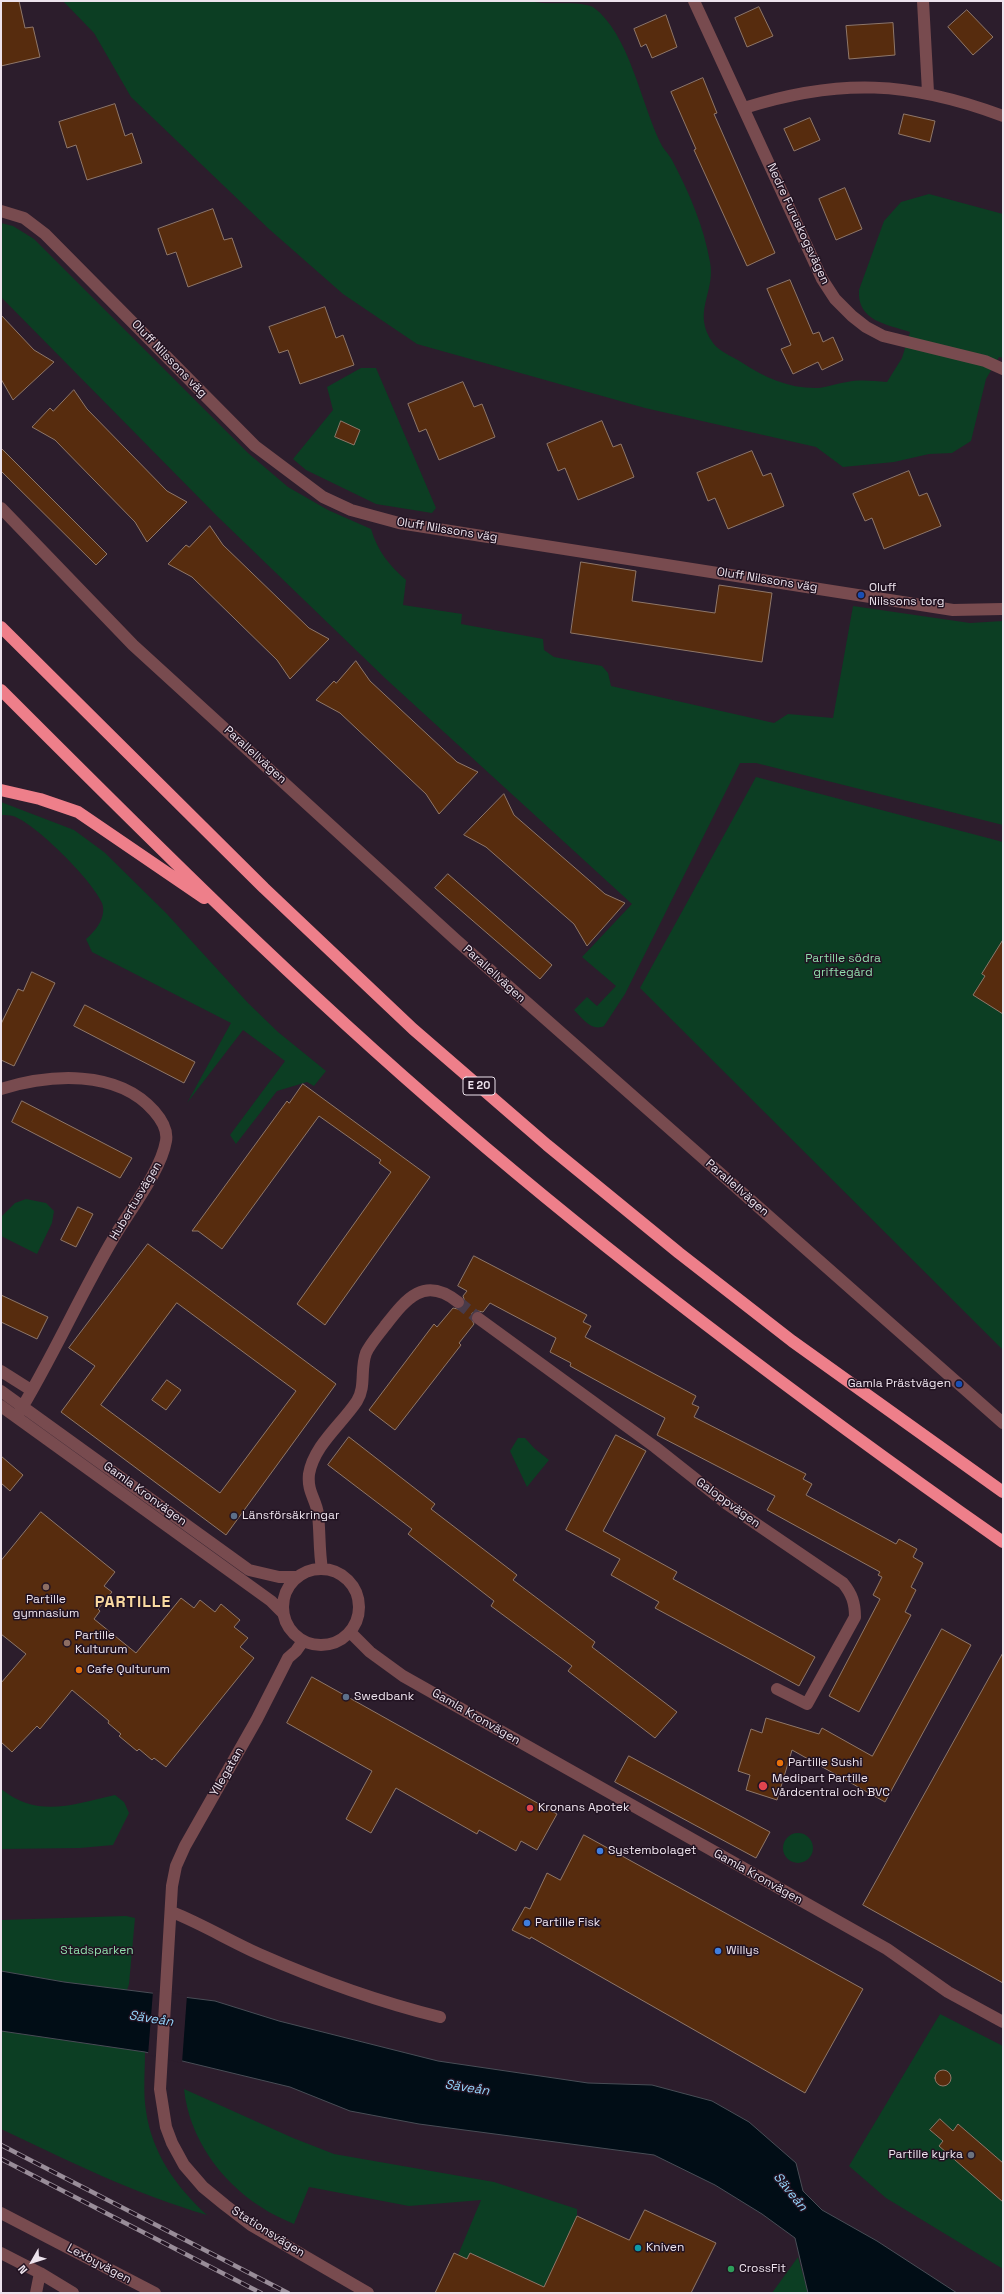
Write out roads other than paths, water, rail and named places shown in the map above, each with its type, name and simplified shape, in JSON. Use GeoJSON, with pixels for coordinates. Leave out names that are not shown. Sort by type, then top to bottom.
{"type":"FeatureCollection","features":[{"type":"Feature","properties":{"kind":"highway","name":"E 20"},"geometry":{"type":"LineString","coordinates":[[1,628],[264,888],[430,1044],[547,1145],[679,1253],[792,1341],[1003,1492]]}},
{"type":"Feature","properties":{"kind":"highway"},"geometry":{"type":"LineString","coordinates":[[1,690],[231,917],[456,1123],[598,1240],[808,1402],[1003,1542]]}},
{"type":"Feature","properties":{"kind":"highway"},"geometry":{"type":"LineString","coordinates":[[1,790],[40,799],[78,812],[231,917]]}},
{"type":"Feature","properties":{"kind":"street","name":"Nedre Furuskogsvägen"},"geometry":{"type":"LineString","coordinates":[[694,1],[822,278],[835,299],[852,316],[866,327],[883,336],[985,361],[1003,369]]}},
{"type":"Feature","properties":{"kind":"street"},"geometry":{"type":"LineString","coordinates":[[923,1],[928,92]]}},
{"type":"Feature","properties":{"kind":"street"},"geometry":{"type":"LineString","coordinates":[[744,108],[780,96],[848,86],[883,86],[928,92],[1003,116]]}},
{"type":"Feature","properties":{"kind":"street","name":"Oluff Nilssons väg"},"geometry":{"type":"LineString","coordinates":[[1,211],[24,218],[50,239],[255,446],[323,496],[351,510],[399,523],[953,610],[1003,609]]}},
{"type":"Feature","properties":{"kind":"street","name":"Parallellvägen"},"geometry":{"type":"LineString","coordinates":[[1,508],[133,645],[456,939],[1003,1423]]}},
{"type":"Feature","properties":{"kind":"street","name":"Hubertusvägen"},"geometry":{"type":"LineString","coordinates":[[1,1088],[51,1078],[93,1079],[119,1087],[148,1104],[164,1126],[166,1139],[161,1160],[113,1239],[17,1416]]}},
{"type":"Feature","properties":{"kind":"street"},"geometry":{"type":"LineString","coordinates":[[322,1569],[319,1550],[318,1513],[308,1487],[310,1473],[312,1464],[327,1439],[358,1400],[362,1391],[366,1353],[392,1316],[414,1294],[424,1290],[435,1290],[448,1294],[458,1302]]}},
{"type":"Feature","properties":{"kind":"street","name":"Galoppvägen"},"geometry":{"type":"LineString","coordinates":[[478,1318],[655,1447],[727,1504],[843,1583],[851,1593],[855,1605],[855,1617],[807,1704],[777,1688]]}},
{"type":"Feature","properties":{"kind":"street"},"geometry":{"type":"LineString","coordinates":[[1,1371],[31,1390]]}},
{"type":"Feature","properties":{"kind":"street","name":"Gamla Kronvägen"},"geometry":{"type":"LineString","coordinates":[[1,1391],[249,1570],[279,1577],[296,1577]]}},
{"type":"Feature","properties":{"kind":"street","name":"Gamla Kronvägen"},"geometry":{"type":"LineString","coordinates":[[1,1406],[178,1532],[271,1601],[283,1613]]}},
{"type":"Feature","properties":{"kind":"street"},"geometry":{"type":"LineString","coordinates":[[322,1569],[335,1571],[346,1578],[354,1588],[359,1600],[359,1613],[350,1632],[338,1642],[326,1645],[314,1645],[303,1641],[290,1629],[283,1613],[285,1592],[296,1577],[310,1570],[322,1569]]}},
{"type":"Feature","properties":{"kind":"street","name":"Gamla Kronvägen"},"geometry":{"type":"LineString","coordinates":[[350,1632],[370,1652],[403,1676],[887,1950],[948,1992],[1003,2022]]}},
{"type":"Feature","properties":{"kind":"street","name":"Yllegatan"},"geometry":{"type":"LineString","coordinates":[[161,2065],[172,1912],[172,1886],[176,1866],[185,1846],[257,1719],[288,1658],[296,1651],[303,1641]]}},
{"type":"Feature","properties":{"kind":"street"},"geometry":{"type":"LineString","coordinates":[[172,1912],[258,1954],[316,1978],[397,2006],[440,2017]]}},
{"type":"Feature","properties":{"kind":"street","name":"Stationsvägen"},"geometry":{"type":"LineString","coordinates":[[161,2065],[160,2089],[166,2127],[184,2165],[203,2187],[251,2225],[368,2293]]}},
{"type":"Feature","properties":{"kind":"street","name":"Lexbyvägen"},"geometry":{"type":"LineString","coordinates":[[1,2212],[155,2293]]}},
{"type":"Feature","properties":{"kind":"street"},"geometry":{"type":"LineString","coordinates":[[1,2253],[40,2273],[73,2293]]}},
{"type":"Feature","properties":{"kind":"street"},"geometry":{"type":"LineString","coordinates":[[36,2293],[40,2273]]}},
{"type":"Feature","properties":{"kind":"water","name":"Säveån"},"geometry":{"type":"Polygon","coordinates":[[[1,1971],[64,1982],[215,2001],[279,2021],[438,2061],[588,2083],[652,2085],[712,2101],[749,2122],[796,2163],[803,2191],[822,2210],[877,2241],[957,2293],[808,2293],[795,2238],[762,2214],[715,2185],[654,2155],[419,2124],[350,2111],[290,2087],[145,2052],[1,2031],[1,1971]]]}},
{"type":"Feature","properties":{"kind":"tunnel"},"geometry":{"type":"LineString","coordinates":[[458,1302],[478,1318]]}},
{"type":"Feature","properties":{"kind":"railway"},"geometry":{"type":"LineString","coordinates":[[1,2145],[288,2293]]}},
{"type":"Feature","properties":{"kind":"railway"},"geometry":{"type":"LineString","coordinates":[[1,2159],[261,2293]]}},
{"type":"Feature","properties":{"kind":"place","name":"Oluff Nilssons torg"},"geometry":{"type":"Point","coordinates":[861,595]}},
{"type":"Feature","properties":{"kind":"place","name":"Gamla Prästvägen"},"geometry":{"type":"Point","coordinates":[959,1384]}},
{"type":"Feature","properties":{"kind":"place","name":"Länsförsäkringar"},"geometry":{"type":"Point","coordinates":[234,1516]}},
{"type":"Feature","properties":{"kind":"place","name":"Partille gymnasium"},"geometry":{"type":"Point","coordinates":[46,1587]}},
{"type":"Feature","properties":{"kind":"place","name":"Partille Kulturum"},"geometry":{"type":"Point","coordinates":[67,1643]}},
{"type":"Feature","properties":{"kind":"place","name":"Cafe Qulturum"},"geometry":{"type":"Point","coordinates":[79,1670]}},
{"type":"Feature","properties":{"kind":"place","name":"Swedbank"},"geometry":{"type":"Point","coordinates":[346,1697]}},
{"type":"Feature","properties":{"kind":"place","name":"Partille Sushi"},"geometry":{"type":"Point","coordinates":[780,1763]}},
{"type":"Feature","properties":{"kind":"place","name":"Medipart Partille Vårdcentral och BVC"},"geometry":{"type":"Point","coordinates":[763,1786]}},
{"type":"Feature","properties":{"kind":"place","name":"Kronans Apotek"},"geometry":{"type":"Point","coordinates":[530,1808]}},
{"type":"Feature","properties":{"kind":"place","name":"Systembolaget"},"geometry":{"type":"Point","coordinates":[600,1851]}},
{"type":"Feature","properties":{"kind":"place","name":"Partille Fisk"},"geometry":{"type":"Point","coordinates":[527,1923]}},
{"type":"Feature","properties":{"kind":"place","name":"Willys"},"geometry":{"type":"Point","coordinates":[718,1951]}},
{"type":"Feature","properties":{"kind":"place","name":"Partille kyrka"},"geometry":{"type":"Point","coordinates":[971,2155]}},
{"type":"Feature","properties":{"kind":"place","name":"Kniven"},"geometry":{"type":"Point","coordinates":[638,2248]}},
{"type":"Feature","properties":{"kind":"place","name":"CrossFit"},"geometry":{"type":"Point","coordinates":[731,2269]}},
{"type":"Feature","properties":{"kind":"district","name":"PARTILLE"},"geometry":{"type":"Point","coordinates":[133,1603]}},
{"type":"Feature","properties":{"kind":"park label","name":"Partille södra griftegård"},"geometry":{"type":"Point","coordinates":[843,966]}},
{"type":"Feature","properties":{"kind":"park label","name":"Stadsparken"},"geometry":{"type":"Point","coordinates":[97,1951]}}]}
